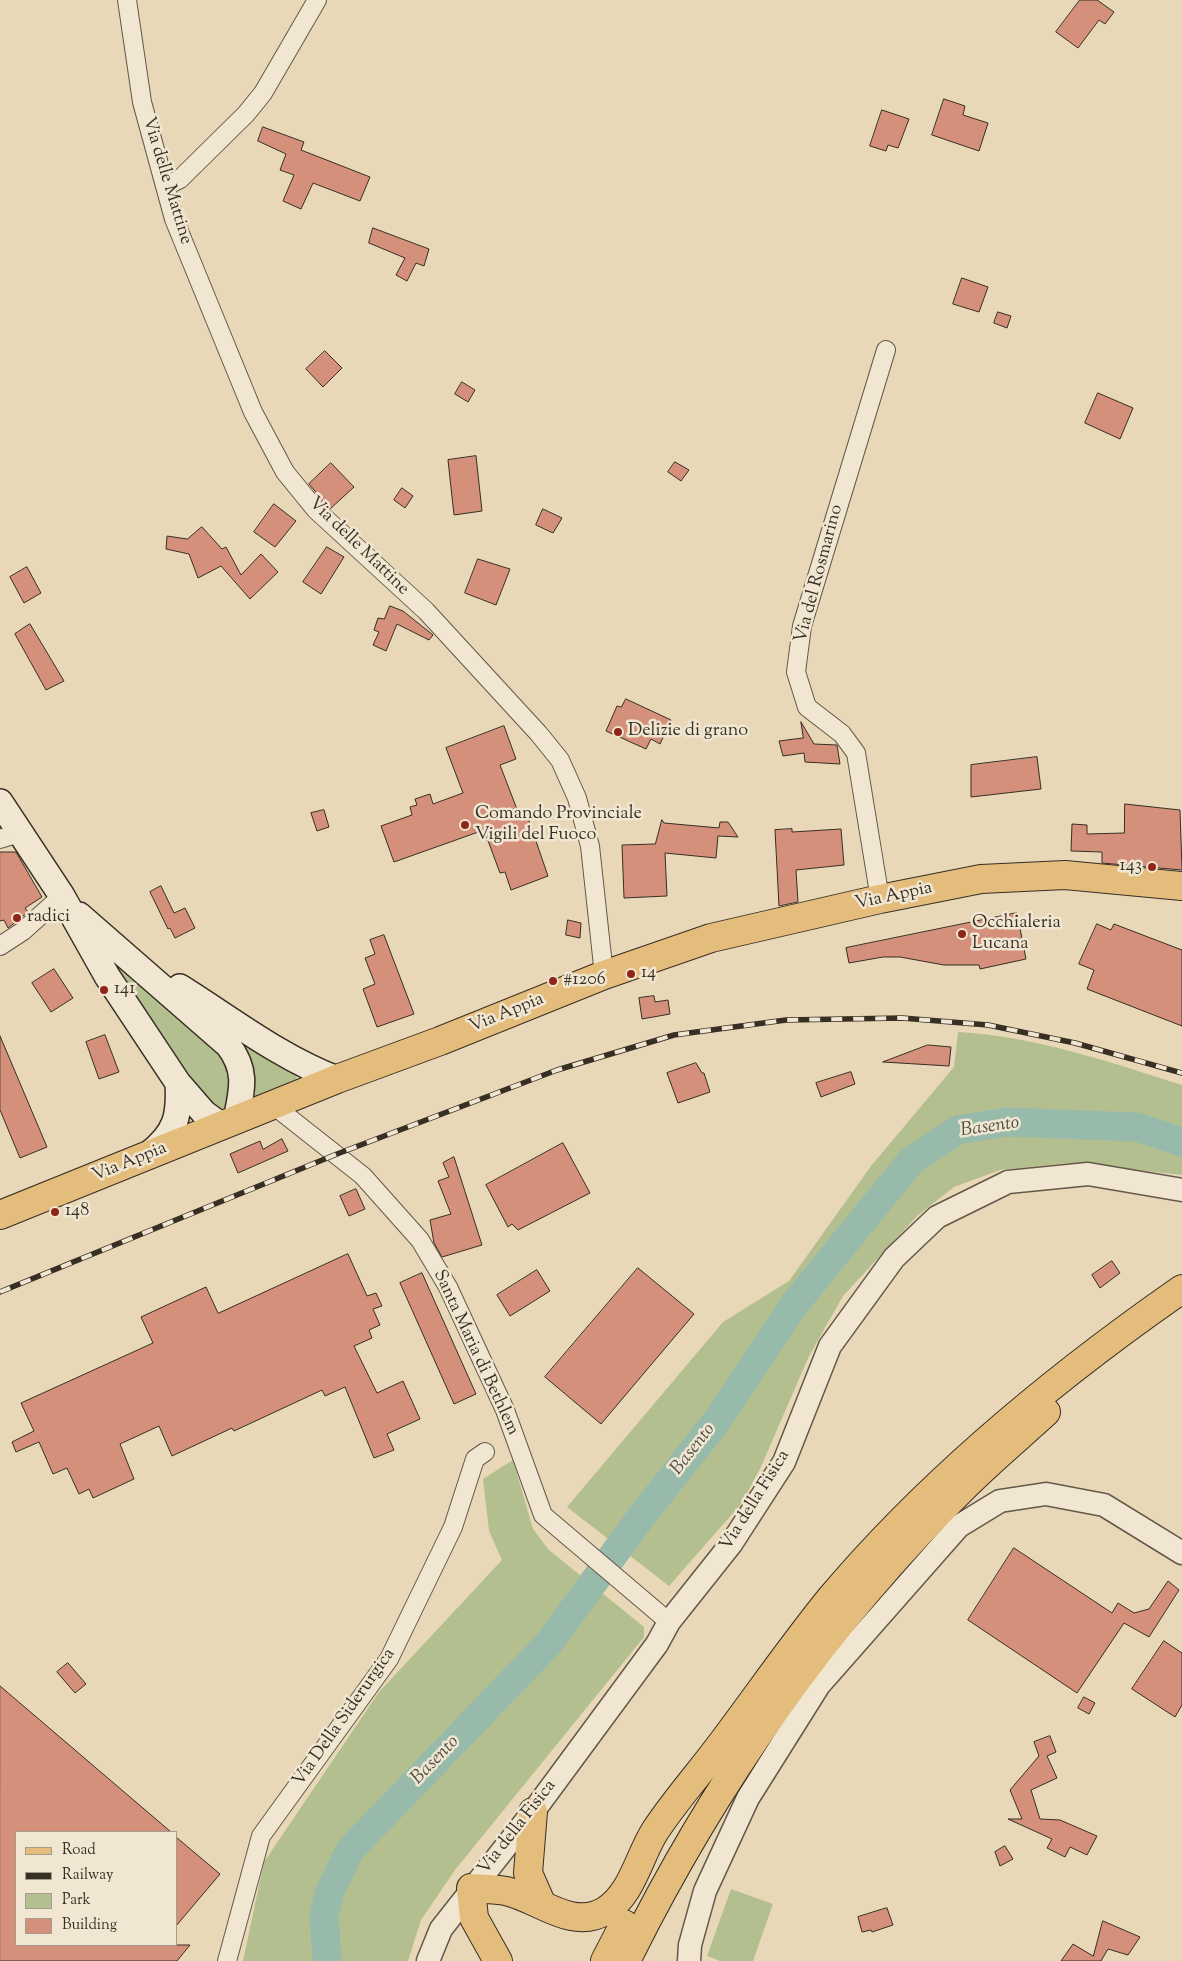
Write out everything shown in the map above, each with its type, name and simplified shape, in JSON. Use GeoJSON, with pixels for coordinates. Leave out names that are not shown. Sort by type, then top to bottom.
{"type":"FeatureCollection","features":[{"type":"Feature","properties":{"kind":"main road"},"geometry":{"type":"LineString","coordinates":[[0,802],[10,836],[64,900],[129,956],[160,987],[228,1044],[241,1065],[241,1093],[229,1123],[204,1113],[178,1083],[108,976],[64,900]]}},
{"type":"Feature","properties":{"kind":"main road","name":"Via Appia"},"geometry":{"type":"LineString","coordinates":[[0,1215],[338,1078],[440,1041],[604,975],[712,938],[880,899],[981,880],[1065,875],[1182,886]]}},
{"type":"Feature","properties":{"kind":"main road"},"geometry":{"type":"LineString","coordinates":[[129,956],[316,1071],[338,1078]]}},
{"type":"Feature","properties":{"kind":"main road"},"geometry":{"type":"LineString","coordinates":[[147,1156],[164,1143],[171,1132],[179,1109],[178,1083]]}},
{"type":"Feature","properties":{"kind":"main road"},"geometry":{"type":"LineString","coordinates":[[498,1961],[474,1918],[471,1888],[506,1891],[564,1915],[582,1917],[604,1911],[622,1895],[655,1831],[721,1745],[762,1686],[831,1598],[912,1510],[996,1430],[1182,1288]]}},
{"type":"Feature","properties":{"kind":"main road"},"geometry":{"type":"LineString","coordinates":[[626,1961],[701,1821],[798,1678],[878,1578],[965,1486],[1059,1400],[1162,1322],[1182,1310]]}},
{"type":"Feature","properties":{"kind":"main road"},"geometry":{"type":"LineString","coordinates":[[605,1961],[657,1858],[721,1745]]}},
{"type":"Feature","properties":{"kind":"main road"},"geometry":{"type":"LineString","coordinates":[[533,1812],[528,1873],[542,1905]]}},
{"type":"Feature","properties":{"kind":"main road"},"geometry":{"type":"LineString","coordinates":[[644,1961],[700,1843],[701,1821]]}},
{"type":"Feature","properties":{"kind":"street","name":"Via delle Mattine"},"geometry":{"type":"LineString","coordinates":[[127,0],[142,102],[174,219],[253,412],[286,472],[316,510],[426,611],[539,734],[560,760],[577,798],[590,846],[604,975]]}},
{"type":"Feature","properties":{"kind":"street"},"geometry":{"type":"LineString","coordinates":[[166,186],[180,179],[246,114],[263,93],[317,0]]}},
{"type":"Feature","properties":{"kind":"street","name":"Via del Rosmarino"},"geometry":{"type":"LineString","coordinates":[[880,899],[856,753],[842,734],[807,707],[796,672],[802,626],[886,350]]}},
{"type":"Feature","properties":{"kind":"street"},"geometry":{"type":"LineString","coordinates":[[0,946],[64,900]]}},
{"type":"Feature","properties":{"kind":"street","name":"Santa Maria di Bethlem"},"geometry":{"type":"LineString","coordinates":[[273,1105],[363,1176],[420,1240],[448,1287],[505,1410],[543,1516],[669,1622]]}},
{"type":"Feature","properties":{"kind":"street","name":"Via della Fisica"},"geometry":{"type":"LineString","coordinates":[[428,1961],[441,1929],[471,1888],[533,1812],[657,1644],[669,1622],[731,1544],[784,1462],[830,1346],[894,1258],[937,1217],[1008,1182],[1088,1174],[1182,1190]]}},
{"type":"Feature","properties":{"kind":"street","name":"Via Della Siderurgica"},"geometry":{"type":"LineString","coordinates":[[227,1961],[261,1836],[389,1660],[453,1527],[475,1459],[485,1452]]}},
{"type":"Feature","properties":{"kind":"street"},"geometry":{"type":"LineString","coordinates":[[689,1961],[690,1945],[705,1891],[754,1790],[819,1685],[959,1526],[1000,1501],[1046,1494],[1104,1505],[1182,1553]]}},
{"type":"Feature","properties":{"kind":"green space"},"geometry":{"type":"Polygon","coordinates":[[[112,958],[234,1066],[228,1110],[221,1110],[205,1102],[116,973],[112,958]]]}},
{"type":"Feature","properties":{"kind":"green space"},"geometry":{"type":"Polygon","coordinates":[[[187,996],[296,1071],[297,1081],[250,1104],[187,996]]]}},
{"type":"Feature","properties":{"kind":"green space"},"geometry":{"type":"Polygon","coordinates":[[[958,1032],[986,1034],[1043,1044],[1100,1059],[1182,1085],[1182,1175],[1069,1163],[1000,1170],[954,1187],[917,1216],[843,1296],[809,1356],[760,1469],[741,1504],[669,1586],[567,1507],[723,1322],[789,1281],[871,1166],[954,1067],[958,1032]]]}},
{"type":"Feature","properties":{"kind":"green space"},"geometry":{"type":"Polygon","coordinates":[[[513,1460],[533,1529],[549,1550],[644,1627],[644,1637],[455,1870],[421,1920],[408,1961],[243,1961],[264,1862],[379,1692],[502,1560],[489,1531],[483,1479],[513,1460]]]}},
{"type":"Feature","properties":{"kind":"green space"},"geometry":{"type":"Polygon","coordinates":[[[731,1889],[773,1904],[753,1961],[720,1961],[707,1956],[731,1889]]]}},
{"type":"Feature","properties":{"kind":"building"},"geometry":{"type":"Polygon","coordinates":[[[1080,0],[1097,0],[1114,12],[1105,24],[1099,20],[1078,48],[1056,32],[1080,0]]]}},
{"type":"Feature","properties":{"kind":"building"},"geometry":{"type":"Polygon","coordinates":[[[944,99],[965,106],[963,115],[988,123],[979,151],[932,135],[944,99]]]}},
{"type":"Feature","properties":{"kind":"building"},"geometry":{"type":"Polygon","coordinates":[[[882,110],[909,119],[898,148],[888,145],[886,151],[870,146],[882,110]]]}},
{"type":"Feature","properties":{"kind":"building"},"geometry":{"type":"Polygon","coordinates":[[[263,127],[304,142],[301,150],[370,177],[360,201],[313,183],[301,209],[283,201],[294,175],[280,170],[286,154],[258,141],[263,127]]]}},
{"type":"Feature","properties":{"kind":"building"},"geometry":{"type":"Polygon","coordinates":[[[373,228],[429,249],[424,266],[416,263],[407,281],[396,275],[405,258],[369,243],[373,228]]]}},
{"type":"Feature","properties":{"kind":"building"},"geometry":{"type":"Polygon","coordinates":[[[962,278],[988,287],[979,312],[953,304],[962,278]]]}},
{"type":"Feature","properties":{"kind":"building"},"geometry":{"type":"Polygon","coordinates":[[[998,312],[1011,316],[1007,328],[994,323],[998,312]]]}},
{"type":"Feature","properties":{"kind":"building"},"geometry":{"type":"Polygon","coordinates":[[[325,351],[342,368],[323,387],[306,369],[325,351]]]}},
{"type":"Feature","properties":{"kind":"building"},"geometry":{"type":"Polygon","coordinates":[[[462,382],[475,390],[468,402],[455,394],[462,382]]]}},
{"type":"Feature","properties":{"kind":"building"},"geometry":{"type":"Polygon","coordinates":[[[1098,393],[1133,408],[1120,439],[1085,423],[1098,393]]]}},
{"type":"Feature","properties":{"kind":"building"},"geometry":{"type":"Polygon","coordinates":[[[476,456],[482,511],[454,515],[448,460],[476,456]]]}},
{"type":"Feature","properties":{"kind":"building"},"geometry":{"type":"Polygon","coordinates":[[[675,462],[689,470],[681,481],[668,472],[675,462]]]}},
{"type":"Feature","properties":{"kind":"building"},"geometry":{"type":"Polygon","coordinates":[[[331,463],[354,487],[330,509],[309,484],[331,463]]]}},
{"type":"Feature","properties":{"kind":"building"},"geometry":{"type":"Polygon","coordinates":[[[402,488],[413,496],[405,508],[394,500],[402,488]]]}},
{"type":"Feature","properties":{"kind":"building"},"geometry":{"type":"Polygon","coordinates":[[[274,504],[296,521],[275,547],[254,532],[274,504]]]}},
{"type":"Feature","properties":{"kind":"building"},"geometry":{"type":"Polygon","coordinates":[[[543,509],[562,518],[553,533],[536,525],[543,509]]]}},
{"type":"Feature","properties":{"kind":"building"},"geometry":{"type":"Polygon","coordinates":[[[202,527],[222,549],[226,547],[241,575],[261,554],[278,572],[250,599],[221,566],[198,578],[189,554],[166,549],[167,536],[187,539],[202,527]]]}},
{"type":"Feature","properties":{"kind":"building"},"geometry":{"type":"Polygon","coordinates":[[[327,547],[344,557],[321,594],[303,582],[327,547]]]}},
{"type":"Feature","properties":{"kind":"building"},"geometry":{"type":"Polygon","coordinates":[[[478,559],[510,569],[496,605],[465,593],[478,559]]]}},
{"type":"Feature","properties":{"kind":"building"},"geometry":{"type":"Polygon","coordinates":[[[27,567],[41,593],[24,603],[10,577],[27,567]]]}},
{"type":"Feature","properties":{"kind":"building"},"geometry":{"type":"Polygon","coordinates":[[[390,606],[403,611],[433,635],[429,640],[397,624],[386,651],[373,645],[379,632],[374,630],[378,618],[384,619],[390,606]]]}},
{"type":"Feature","properties":{"kind":"building"},"geometry":{"type":"Polygon","coordinates":[[[30,624],[64,681],[46,690],[15,634],[30,624]]]}},
{"type":"Feature","properties":{"kind":"building"},"geometry":{"type":"Polygon","coordinates":[[[626,699],[671,720],[660,744],[651,739],[646,749],[606,731],[617,706],[621,707],[626,699]]]}},
{"type":"Feature","properties":{"kind":"building"},"geometry":{"type":"Polygon","coordinates":[[[801,722],[814,744],[837,745],[840,764],[805,762],[804,753],[783,756],[779,741],[803,738],[801,722]]]}},
{"type":"Feature","properties":{"kind":"building"},"geometry":{"type":"Polygon","coordinates":[[[504,726],[516,759],[500,765],[520,817],[527,815],[548,876],[511,890],[505,872],[500,873],[484,830],[394,862],[381,826],[412,815],[410,807],[417,805],[415,799],[430,794],[433,804],[463,793],[446,748],[504,726]]]}},
{"type":"Feature","properties":{"kind":"building"},"geometry":{"type":"Polygon","coordinates":[[[1037,757],[1041,789],[971,797],[971,765],[1037,757]]]}},
{"type":"Feature","properties":{"kind":"building"},"geometry":{"type":"Polygon","coordinates":[[[1125,804],[1180,810],[1182,870],[1102,863],[1102,852],[1071,851],[1072,824],[1087,825],[1087,834],[1124,833],[1125,804]]]}},
{"type":"Feature","properties":{"kind":"building"},"geometry":{"type":"Polygon","coordinates":[[[324,810],[329,827],[317,831],[311,813],[324,810]]]}},
{"type":"Feature","properties":{"kind":"building"},"geometry":{"type":"Polygon","coordinates":[[[662,820],[664,823],[719,828],[720,822],[728,822],[738,837],[718,836],[716,858],[665,853],[667,896],[624,898],[622,845],[655,844],[662,820]]]}},
{"type":"Feature","properties":{"kind":"building"},"geometry":{"type":"Polygon","coordinates":[[[792,829],[792,832],[841,829],[844,865],[796,870],[798,902],[779,906],[775,830],[792,829]]]}},
{"type":"Feature","properties":{"kind":"building"},"geometry":{"type":"Polygon","coordinates":[[[0,852],[16,852],[42,897],[25,908],[28,912],[8,928],[4,920],[0,921],[0,852]]]}},
{"type":"Feature","properties":{"kind":"building"},"geometry":{"type":"Polygon","coordinates":[[[161,886],[174,913],[185,908],[195,928],[175,938],[170,928],[168,929],[150,892],[161,886]]]}},
{"type":"Feature","properties":{"kind":"building"},"geometry":{"type":"Polygon","coordinates":[[[1017,913],[1026,959],[980,969],[979,965],[944,965],[900,957],[883,957],[849,963],[846,948],[1017,913]]]}},
{"type":"Feature","properties":{"kind":"building"},"geometry":{"type":"Polygon","coordinates":[[[568,920],[581,923],[580,938],[566,935],[568,920]]]}},
{"type":"Feature","properties":{"kind":"building"},"geometry":{"type":"Polygon","coordinates":[[[1097,924],[1111,930],[1114,924],[1182,950],[1182,1026],[1087,989],[1094,970],[1079,964],[1097,924]]]}},
{"type":"Feature","properties":{"kind":"building"},"geometry":{"type":"Polygon","coordinates":[[[384,935],[414,1014],[377,1027],[363,989],[375,984],[365,958],[375,954],[370,940],[384,935]]]}},
{"type":"Feature","properties":{"kind":"building"},"geometry":{"type":"Polygon","coordinates":[[[54,969],[73,998],[51,1012],[32,983],[54,969]]]}},
{"type":"Feature","properties":{"kind":"building"},"geometry":{"type":"Polygon","coordinates":[[[654,996],[655,1002],[668,1000],[670,1014],[642,1019],[639,998],[654,996]]]}},
{"type":"Feature","properties":{"kind":"building"},"geometry":{"type":"Polygon","coordinates":[[[105,1035],[119,1072],[99,1079],[86,1042],[105,1035]]]}},
{"type":"Feature","properties":{"kind":"building"},"geometry":{"type":"Polygon","coordinates":[[[0,1036],[47,1147],[20,1158],[0,1110],[0,1036]]]}},
{"type":"Feature","properties":{"kind":"building"},"geometry":{"type":"Polygon","coordinates":[[[928,1045],[951,1047],[949,1066],[883,1062],[928,1045]]]}},
{"type":"Feature","properties":{"kind":"building"},"geometry":{"type":"Polygon","coordinates":[[[696,1063],[702,1073],[704,1073],[710,1092],[678,1103],[667,1073],[696,1063]]]}},
{"type":"Feature","properties":{"kind":"building"},"geometry":{"type":"Polygon","coordinates":[[[851,1072],[855,1084],[821,1097],[816,1083],[851,1072]]]}},
{"type":"Feature","properties":{"kind":"building"},"geometry":{"type":"Polygon","coordinates":[[[282,1139],[288,1151],[238,1173],[230,1154],[260,1141],[263,1149],[282,1139]]]}},
{"type":"Feature","properties":{"kind":"building"},"geometry":{"type":"Polygon","coordinates":[[[563,1143],[590,1193],[518,1230],[512,1224],[508,1227],[486,1185],[563,1143]]]}},
{"type":"Feature","properties":{"kind":"building"},"geometry":{"type":"Polygon","coordinates":[[[454,1157],[482,1245],[442,1257],[434,1243],[430,1220],[451,1214],[438,1181],[449,1177],[443,1163],[454,1157]]]}},
{"type":"Feature","properties":{"kind":"building"},"geometry":{"type":"Polygon","coordinates":[[[356,1189],[365,1209],[349,1216],[340,1196],[356,1189]]]}},
{"type":"Feature","properties":{"kind":"building"},"geometry":{"type":"Polygon","coordinates":[[[348,1254],[367,1296],[376,1293],[382,1306],[373,1309],[380,1325],[369,1330],[372,1338],[354,1346],[377,1393],[403,1381],[420,1419],[387,1434],[394,1450],[374,1458],[345,1387],[325,1396],[322,1390],[234,1431],[232,1428],[172,1456],[159,1426],[120,1444],[134,1479],[93,1498],[89,1489],[79,1494],[67,1468],[53,1474],[39,1442],[16,1452],[12,1442],[34,1431],[21,1403],[153,1343],[141,1317],[206,1287],[218,1313],[348,1254]]]}},
{"type":"Feature","properties":{"kind":"building"},"geometry":{"type":"Polygon","coordinates":[[[1112,1261],[1120,1273],[1100,1288],[1092,1275],[1112,1261]]]}},
{"type":"Feature","properties":{"kind":"building"},"geometry":{"type":"Polygon","coordinates":[[[638,1268],[694,1314],[601,1424],[545,1377],[638,1268]]]}},
{"type":"Feature","properties":{"kind":"building"},"geometry":{"type":"Polygon","coordinates":[[[537,1270],[550,1291],[510,1316],[497,1295],[537,1270]]]}},
{"type":"Feature","properties":{"kind":"building"},"geometry":{"type":"Polygon","coordinates":[[[422,1273],[476,1394],[454,1404],[400,1283],[422,1273]]]}},
{"type":"Feature","properties":{"kind":"building"},"geometry":{"type":"Polygon","coordinates":[[[1014,1548],[1112,1613],[1118,1603],[1134,1613],[1149,1609],[1168,1581],[1179,1590],[1149,1637],[1124,1623],[1077,1693],[968,1620],[1014,1548]]]}},
{"type":"Feature","properties":{"kind":"building"},"geometry":{"type":"Polygon","coordinates":[[[1164,1641],[1182,1653],[1182,1705],[1175,1717],[1132,1689],[1164,1641]]]}},
{"type":"Feature","properties":{"kind":"building"},"geometry":{"type":"Polygon","coordinates":[[[68,1663],[86,1684],[75,1693],[57,1672],[68,1663]]]}},
{"type":"Feature","properties":{"kind":"building"},"geometry":{"type":"Polygon","coordinates":[[[0,1686],[170,1831],[15,1831],[15,1946],[190,1945],[177,1961],[0,1961],[0,1686]]]}},
{"type":"Feature","properties":{"kind":"building"},"geometry":{"type":"Polygon","coordinates":[[[1084,1697],[1095,1703],[1089,1714],[1078,1708],[1084,1697]]]}},
{"type":"Feature","properties":{"kind":"building"},"geometry":{"type":"Polygon","coordinates":[[[1050,1736],[1056,1752],[1047,1756],[1057,1778],[1031,1790],[1040,1819],[1060,1820],[1097,1836],[1087,1855],[1070,1847],[1065,1857],[1047,1848],[1052,1839],[1008,1819],[1022,1819],[1010,1790],[1039,1756],[1034,1742],[1050,1736]]]}},
{"type":"Feature","properties":{"kind":"building"},"geometry":{"type":"Polygon","coordinates":[[[178,1839],[220,1874],[178,1924],[178,1839]]]}},
{"type":"Feature","properties":{"kind":"building"},"geometry":{"type":"Polygon","coordinates":[[[1005,1846],[1013,1859],[1000,1866],[995,1852],[1005,1846]]]}},
{"type":"Feature","properties":{"kind":"building"},"geometry":{"type":"Polygon","coordinates":[[[887,1908],[893,1925],[872,1932],[871,1930],[862,1932],[858,1917],[887,1908]]]}},
{"type":"Feature","properties":{"kind":"building"},"geometry":{"type":"Polygon","coordinates":[[[1103,1921],[1140,1937],[1128,1955],[1108,1949],[1101,1961],[1061,1961],[1073,1944],[1093,1956],[1103,1921]]]}},
{"type":"Feature","properties":{"kind":"waterway","name":"Basento"},"geometry":{"type":"LineString","coordinates":[[327,1961],[324,1915],[330,1891],[350,1850],[549,1643],[641,1517],[719,1418],[793,1306],[911,1161],[958,1130],[1006,1122],[1137,1127],[1182,1142]]}},
{"type":"Feature","properties":{"kind":"railway"},"geometry":{"type":"LineString","coordinates":[[0,1292],[337,1154],[557,1070],[674,1035],[786,1020],[902,1018],[988,1025],[1075,1043],[1182,1073]]}},
{"type":"Feature","properties":{"kind":"place","name":"Delizie di grano"},"geometry":{"type":"Point","coordinates":[618,732]}},
{"type":"Feature","properties":{"kind":"place","name":"Comando Provinciale Vigili del Fuoco"},"geometry":{"type":"Point","coordinates":[465,825]}},
{"type":"Feature","properties":{"kind":"place","name":"143"},"geometry":{"type":"Point","coordinates":[1152,867]}},
{"type":"Feature","properties":{"kind":"place","name":"radici"},"geometry":{"type":"Point","coordinates":[17,918]}},
{"type":"Feature","properties":{"kind":"place","name":"Occhialeria Lucana"},"geometry":{"type":"Point","coordinates":[962,934]}},
{"type":"Feature","properties":{"kind":"place","name":"14"},"geometry":{"type":"Point","coordinates":[631,974]}},
{"type":"Feature","properties":{"kind":"place","name":"#1206"},"geometry":{"type":"Point","coordinates":[553,981]}},
{"type":"Feature","properties":{"kind":"place","name":"141"},"geometry":{"type":"Point","coordinates":[104,990]}},
{"type":"Feature","properties":{"kind":"place","name":"148"},"geometry":{"type":"Point","coordinates":[55,1212]}}]}
